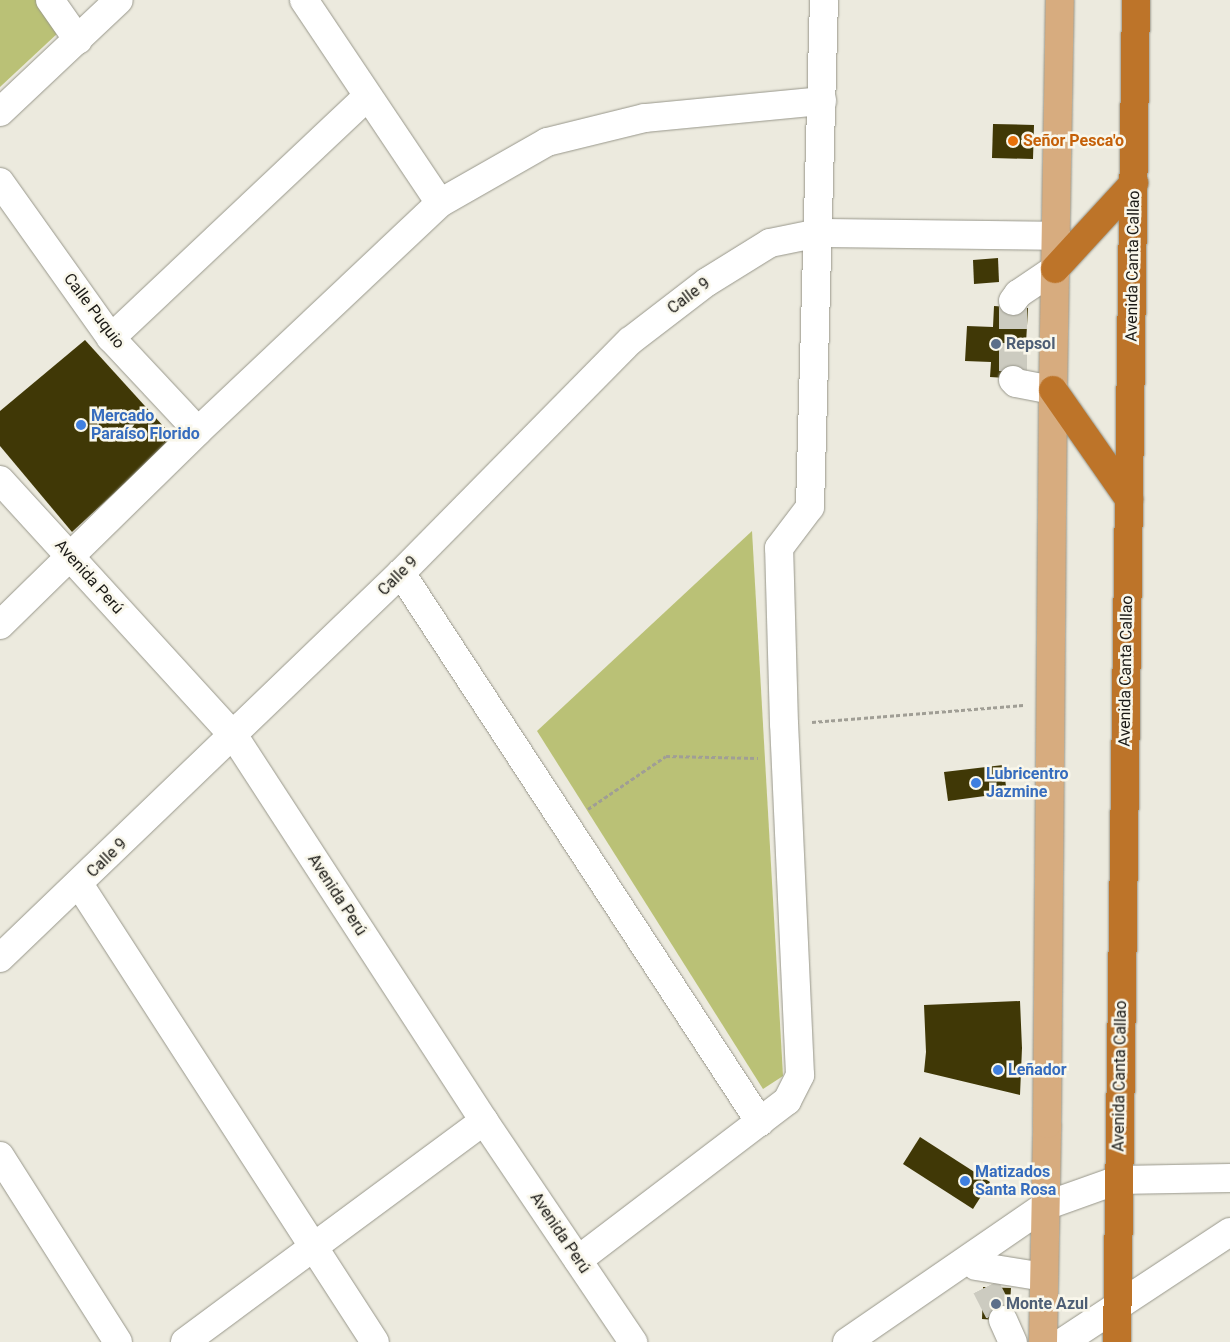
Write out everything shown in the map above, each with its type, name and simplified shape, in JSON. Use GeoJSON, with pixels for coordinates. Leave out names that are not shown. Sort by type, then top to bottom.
{"type":"FeatureCollection","features":[{"type":"Feature","properties":{"kind":"highway","name":"Avenida Canta Callao"},"geometry":{"type":"LineString","coordinates":[[1117,1342],[1136,0]]}},
{"type":"Feature","properties":{"kind":"highway"},"geometry":{"type":"LineString","coordinates":[[1055,268],[1134,183]]}},
{"type":"Feature","properties":{"kind":"highway"},"geometry":{"type":"LineString","coordinates":[[1053,390],[1129,500]]}},
{"type":"Feature","properties":{"kind":"main road"},"geometry":{"type":"LineString","coordinates":[[1043,1342],[1053,390],[1060,0]]}},
{"type":"Feature","properties":{"kind":"street"},"geometry":{"type":"LineString","coordinates":[[50,0],[78,40]]}},
{"type":"Feature","properties":{"kind":"street"},"geometry":{"type":"LineString","coordinates":[[0,112],[120,0]]}},
{"type":"Feature","properties":{"kind":"street"},"geometry":{"type":"LineString","coordinates":[[304,0],[367,97],[440,203]]}},
{"type":"Feature","properties":{"kind":"street"},"geometry":{"type":"LineString","coordinates":[[578,1260],[787,1101],[800,1076],[784,724],[779,548],[810,508],[820,233],[824,0]]}},
{"type":"Feature","properties":{"kind":"street"},"geometry":{"type":"LineString","coordinates":[[111,338],[367,97]]}},
{"type":"Feature","properties":{"kind":"street"},"geometry":{"type":"LineString","coordinates":[[0,625],[198,431],[440,203],[547,142],[645,118],[822,101]]}},
{"type":"Feature","properties":{"kind":"street","name":"Calle Puquio"},"geometry":{"type":"LineString","coordinates":[[0,182],[111,338],[198,431]]}},
{"type":"Feature","properties":{"kind":"street","name":"Calle 9"},"geometry":{"type":"LineString","coordinates":[[0,958],[234,736],[401,573],[630,341],[707,282],[770,244],[820,233],[1056,236]]}},
{"type":"Feature","properties":{"kind":"street"},"geometry":{"type":"LineString","coordinates":[[1013,300],[1018,294],[1055,268]]}},
{"type":"Feature","properties":{"kind":"street"},"geometry":{"type":"LineString","coordinates":[[1013,380],[1016,383],[1053,390]]}},
{"type":"Feature","properties":{"kind":"street","name":"Avenida Perú"},"geometry":{"type":"LineString","coordinates":[[0,480],[234,736],[484,1121],[633,1342]]}},
{"type":"Feature","properties":{"kind":"street"},"geometry":{"type":"LineString","coordinates":[[401,573],[760,1122]]}},
{"type":"Feature","properties":{"kind":"street"},"geometry":{"type":"LineString","coordinates":[[79,884],[375,1342]]}},
{"type":"Feature","properties":{"kind":"street"},"geometry":{"type":"LineString","coordinates":[[185,1342],[484,1121]]}},
{"type":"Feature","properties":{"kind":"street"},"geometry":{"type":"LineString","coordinates":[[0,1156],[118,1342]]}},
{"type":"Feature","properties":{"kind":"street"},"geometry":{"type":"LineString","coordinates":[[847,1342],[978,1270],[1045,1206],[1118,1180],[1230,1178]]}},
{"type":"Feature","properties":{"kind":"street"},"geometry":{"type":"LineString","coordinates":[[1063,1342],[1230,1232]]}},
{"type":"Feature","properties":{"kind":"street"},"geometry":{"type":"LineString","coordinates":[[978,1270],[1044,1277]]}},
{"type":"Feature","properties":{"kind":"path"},"geometry":{"type":"LineString","coordinates":[[784,724],[1051,702]]}},
{"type":"Feature","properties":{"kind":"path"},"geometry":{"type":"LineString","coordinates":[[565,824],[666,756],[786,759]]}},
{"type":"Feature","properties":{"kind":"green space"},"geometry":{"type":"Polygon","coordinates":[[[0,0],[38,0],[59,32],[0,87],[0,0]]]}},
{"type":"Feature","properties":{"kind":"green space"},"geometry":{"type":"Polygon","coordinates":[[[752,531],[783,1076],[763,1089],[537,731],[752,531]]]}},
{"type":"Feature","properties":{"kind":"building","name":"Señor Pesca'o"},"geometry":{"type":"Polygon","coordinates":[[[993,124],[1034,125],[1033,159],[992,158],[993,124]]]}},
{"type":"Feature","properties":{"kind":"building"},"geometry":{"type":"Polygon","coordinates":[[[998,258],[999,282],[974,284],[973,260],[998,258]]]}},
{"type":"Feature","properties":{"kind":"building","name":"Repsol"},"geometry":{"type":"Polygon","coordinates":[[[994,306],[1028,308],[1024,379],[990,377],[991,362],[965,361],[967,326],[993,327],[994,306]]]}},
{"type":"Feature","properties":{"kind":"building","name":"Mercado Paraíso Florido"},"geometry":{"type":"Polygon","coordinates":[[[85,340],[174,438],[72,532],[0,446],[0,411],[85,340]]]}},
{"type":"Feature","properties":{"kind":"building","name":"Lubricentro Jazmine"},"geometry":{"type":"Polygon","coordinates":[[[1003,765],[1007,793],[948,801],[944,772],[1003,765]]]}},
{"type":"Feature","properties":{"kind":"building"},"geometry":{"type":"Polygon","coordinates":[[[1020,1001],[1022,1048],[1020,1095],[924,1072],[926,1052],[924,1005],[1020,1001]]]}},
{"type":"Feature","properties":{"kind":"building"},"geometry":{"type":"Polygon","coordinates":[[[920,1137],[990,1182],[973,1209],[903,1164],[920,1137]]]}},
{"type":"Feature","properties":{"kind":"building","name":"Monte Azul"},"geometry":{"type":"Polygon","coordinates":[[[983,1287],[1011,1288],[1009,1321],[982,1319],[983,1287]]]}},
{"type":"Feature","properties":{"kind":"tunnel"},"geometry":{"type":"LineString","coordinates":[[1013,301],[1013,380]]}},
{"type":"Feature","properties":{"kind":"tunnel"},"geometry":{"type":"LineString","coordinates":[[986,1287],[1003,1320]]}},
{"type":"Feature","properties":{"kind":"place","name":"Señor Pesca'o"},"geometry":{"type":"Point","coordinates":[1013,141]}},
{"type":"Feature","properties":{"kind":"place","name":"Repsol"},"geometry":{"type":"Point","coordinates":[996,344]}},
{"type":"Feature","properties":{"kind":"place","name":"Mercado Paraíso Florido"},"geometry":{"type":"Point","coordinates":[81,425]}},
{"type":"Feature","properties":{"kind":"place","name":"Lubricentro Jazmine"},"geometry":{"type":"Point","coordinates":[976,783]}},
{"type":"Feature","properties":{"kind":"place","name":"Leñador"},"geometry":{"type":"Point","coordinates":[998,1070]}},
{"type":"Feature","properties":{"kind":"place","name":"Matizados Santa Rosa"},"geometry":{"type":"Point","coordinates":[965,1181]}},
{"type":"Feature","properties":{"kind":"place","name":"Monte Azul"},"geometry":{"type":"Point","coordinates":[996,1304]}}]}
